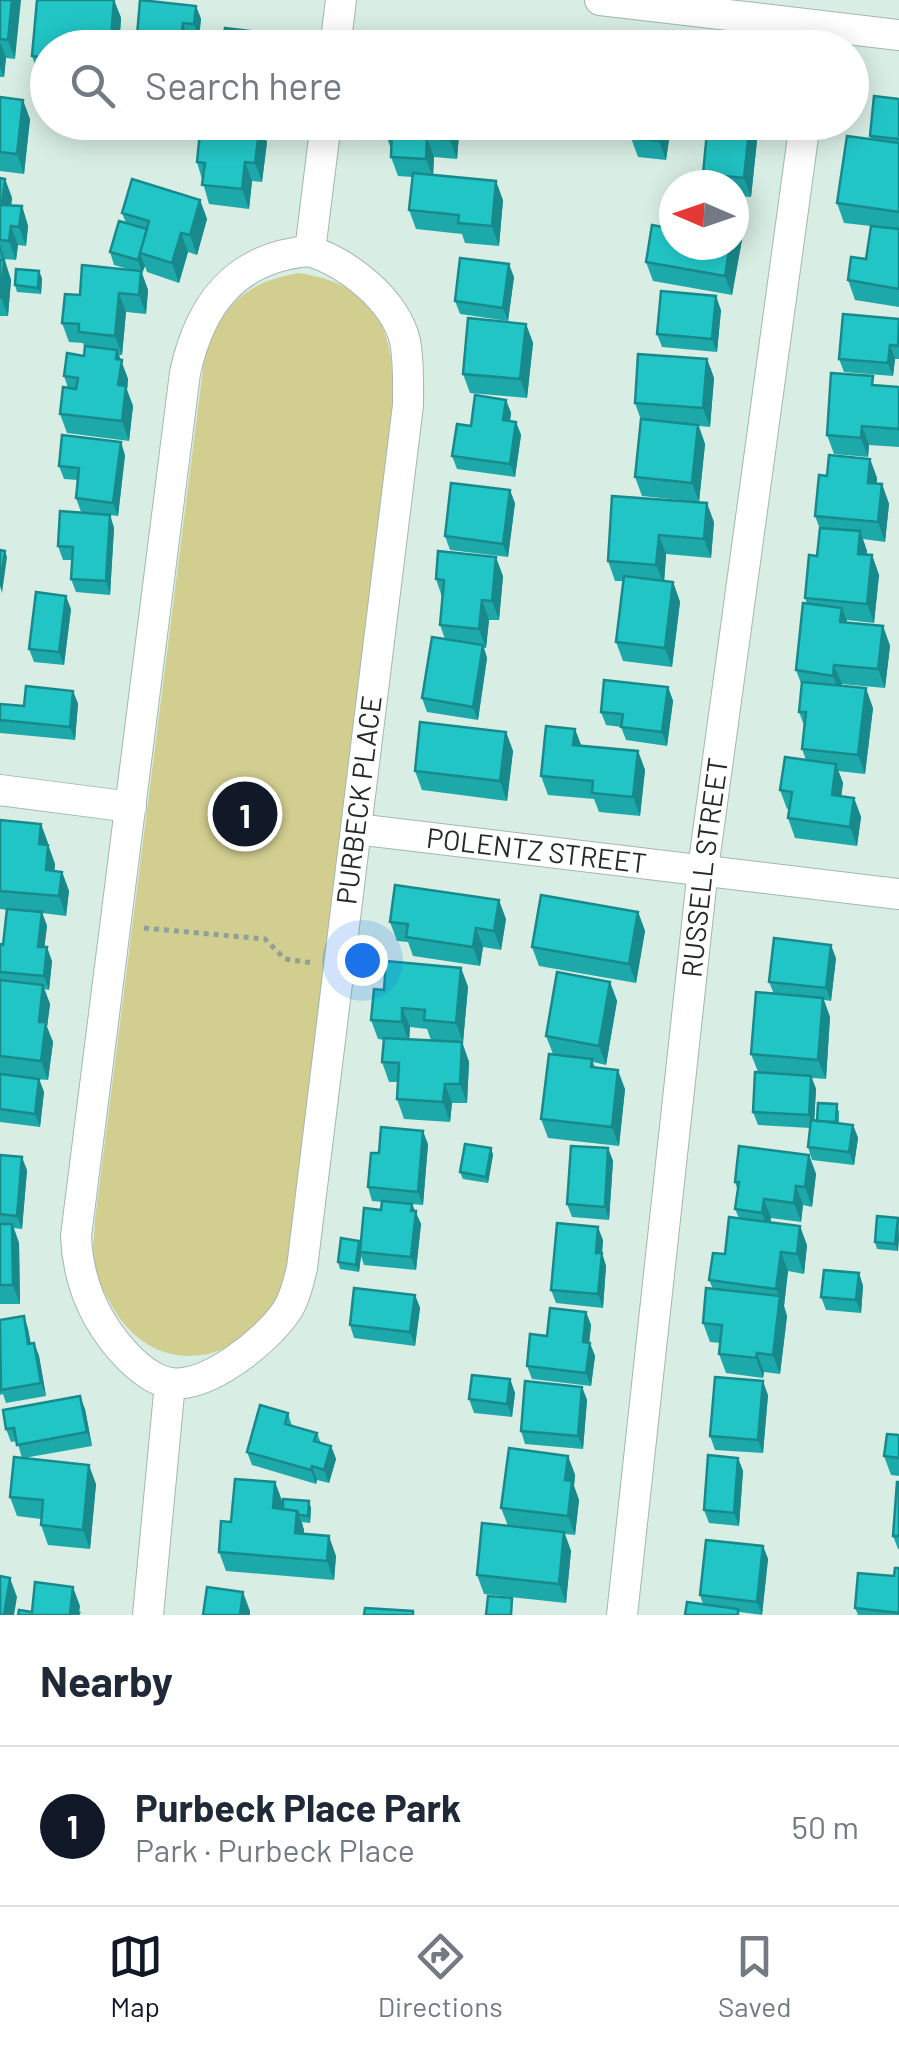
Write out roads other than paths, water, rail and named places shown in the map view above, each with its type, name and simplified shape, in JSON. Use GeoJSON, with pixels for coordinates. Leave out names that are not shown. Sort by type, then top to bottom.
{"type":"FeatureCollection","features":[{"type":"Feature","properties":{"kind":"street"},"geometry":{"type":"LineString","coordinates":[[337,30],[341,0]]}},
{"type":"Feature","properties":{"kind":"street"},"geometry":{"type":"LineString","coordinates":[[600,0],[863,30]]}},
{"type":"Feature","properties":{"kind":"street"},"geometry":{"type":"LineString","coordinates":[[869,31],[899,35]]}},
{"type":"Feature","properties":{"kind":"street"},"geometry":{"type":"LineString","coordinates":[[148,1615],[170,1383],[151,1376],[114,1342],[98,1318],[77,1265],[76,1236],[192,338],[208,306],[226,286],[254,266],[279,255],[310,251],[324,140]]}},
{"type":"Feature","properties":{"kind":"street","name":"RUSSELL STREET"},"geometry":{"type":"LineString","coordinates":[[622,1615],[703,869],[803,140]]}},
{"type":"Feature","properties":{"kind":"street","name":"PURBECK PLACE"},"geometry":{"type":"LineString","coordinates":[[170,1383],[203,1377],[248,1350],[287,1310],[297,1290],[356,828],[408,405],[409,368],[404,337],[391,312],[341,264],[310,251]]}},
{"type":"Feature","properties":{"kind":"street"},"geometry":{"type":"LineString","coordinates":[[0,790],[131,806]]}},
{"type":"Feature","properties":{"kind":"street","name":"POLENTZ STREET"},"geometry":{"type":"LineString","coordinates":[[356,828],[899,894]]}},
{"type":"Feature","properties":{"kind":"place","name":"Purbeck Place Park"},"geometry":{"type":"Point","coordinates":[245,814]}}]}
